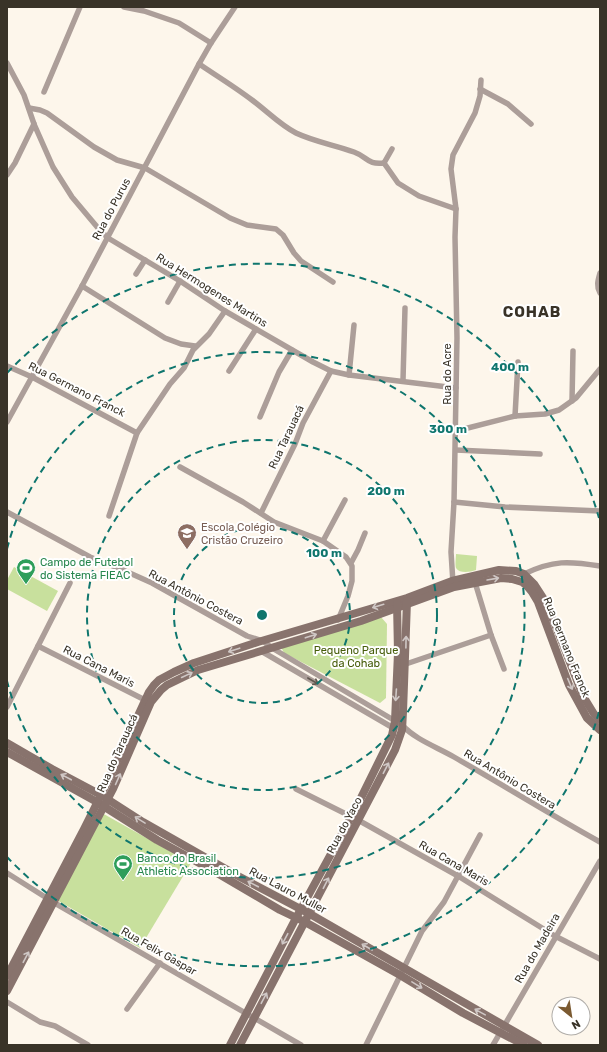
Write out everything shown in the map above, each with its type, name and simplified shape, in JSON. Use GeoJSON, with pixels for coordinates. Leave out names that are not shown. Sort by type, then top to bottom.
{"type":"FeatureCollection","features":[{"type":"Feature","properties":{"kind":"street"},"geometry":{"type":"LineString","coordinates":[[44,92],[80,7]]}},
{"type":"Feature","properties":{"kind":"street"},"geometry":{"type":"LineString","coordinates":[[124,7],[144,11],[179,23],[211,43]]}},
{"type":"Feature","properties":{"kind":"street","name":"Rua do Purus"},"geometry":{"type":"LineString","coordinates":[[7,422],[108,238],[199,64],[235,7]]}},
{"type":"Feature","properties":{"kind":"street","name":"Rua Hermogenes Martins"},"geometry":{"type":"LineString","coordinates":[[7,63],[15,75],[48,158],[60,179],[72,197],[108,238],[225,311],[331,371],[349,375],[402,380],[456,388]]}},
{"type":"Feature","properties":{"kind":"street"},"geometry":{"type":"LineString","coordinates":[[199,64],[239,90],[280,123],[296,133],[361,155],[369,162],[376,164],[384,163]]}},
{"type":"Feature","properties":{"kind":"street","name":"Rua do Acre"},"geometry":{"type":"LineString","coordinates":[[453,584],[451,552],[456,450],[457,358],[456,209],[451,175],[453,155],[472,118],[478,101],[481,80]]}},
{"type":"Feature","properties":{"kind":"street"},"geometry":{"type":"LineString","coordinates":[[480,89],[508,104],[531,124]]}},
{"type":"Feature","properties":{"kind":"street"},"geometry":{"type":"LineString","coordinates":[[29,108],[40,110],[94,147],[117,160],[145,168],[230,218],[247,225],[276,229],[283,235],[294,253],[301,261],[333,282]]}},
{"type":"Feature","properties":{"kind":"street"},"geometry":{"type":"LineString","coordinates":[[7,176],[34,124]]}},
{"type":"Feature","properties":{"kind":"street"},"geometry":{"type":"LineString","coordinates":[[384,163],[392,149]]}},
{"type":"Feature","properties":{"kind":"street"},"geometry":{"type":"LineString","coordinates":[[384,163],[398,183],[419,196],[456,209]]}},
{"type":"Feature","properties":{"kind":"street"},"geometry":{"type":"LineString","coordinates":[[136,274],[145,260]]}},
{"type":"Feature","properties":{"kind":"street"},"geometry":{"type":"LineString","coordinates":[[600,273],[597,282],[600,293]]}},
{"type":"Feature","properties":{"kind":"street"},"geometry":{"type":"LineString","coordinates":[[168,302],[180,282]]}},
{"type":"Feature","properties":{"kind":"street"},"geometry":{"type":"LineString","coordinates":[[82,286],[165,338],[181,344],[195,346]]}},
{"type":"Feature","properties":{"kind":"street"},"geometry":{"type":"LineString","coordinates":[[402,380],[405,308]]}},
{"type":"Feature","properties":{"kind":"street"},"geometry":{"type":"LineString","coordinates":[[108,516],[137,433],[170,384],[184,368],[195,346],[209,334],[225,311]]}},
{"type":"Feature","properties":{"kind":"street"},"geometry":{"type":"LineString","coordinates":[[349,375],[354,325]]}},
{"type":"Feature","properties":{"kind":"street"},"geometry":{"type":"LineString","coordinates":[[229,371],[256,329]]}},
{"type":"Feature","properties":{"kind":"street"},"geometry":{"type":"LineString","coordinates":[[260,417],[279,372],[292,350]]}},
{"type":"Feature","properties":{"kind":"street"},"geometry":{"type":"LineString","coordinates":[[572,401],[573,351]]}},
{"type":"Feature","properties":{"kind":"street"},"geometry":{"type":"LineString","coordinates":[[515,416],[518,362]]}},
{"type":"Feature","properties":{"kind":"street","name":"Rua Germano Franck"},"geometry":{"type":"LineString","coordinates":[[7,366],[32,377],[137,433]]}},
{"type":"Feature","properties":{"kind":"street"},"geometry":{"type":"LineString","coordinates":[[456,431],[515,416],[551,413],[564,407],[572,401],[600,369]]}},
{"type":"Feature","properties":{"kind":"street","name":"Rua Tarauacá"},"geometry":{"type":"LineString","coordinates":[[261,513],[295,444],[303,423],[331,371]]}},
{"type":"Feature","properties":{"kind":"street"},"geometry":{"type":"LineString","coordinates":[[456,450],[540,454]]}},
{"type":"Feature","properties":{"kind":"street"},"geometry":{"type":"LineString","coordinates":[[180,467],[286,527],[302,531],[323,541],[346,557],[352,566],[352,581],[336,628]]}},
{"type":"Feature","properties":{"kind":"street"},"geometry":{"type":"LineString","coordinates":[[323,541],[345,500]]}},
{"type":"Feature","properties":{"kind":"street"},"geometry":{"type":"LineString","coordinates":[[454,502],[505,507],[600,511]]}},
{"type":"Feature","properties":{"kind":"street","name":"Rua Antônio Costera"},"geometry":{"type":"LineString","coordinates":[[7,512],[90,557],[152,583],[247,636],[263,641],[272,648],[352,695],[400,728]]}},
{"type":"Feature","properties":{"kind":"street"},"geometry":{"type":"LineString","coordinates":[[350,563],[358,550],[365,533]]}},
{"type":"Feature","properties":{"kind":"street"},"geometry":{"type":"LineString","coordinates":[[524,574],[538,567],[556,562],[574,562],[600,566]]}},
{"type":"Feature","properties":{"kind":"street","name":"Rua Germano Franck"},"geometry":{"type":"LineString","coordinates":[[336,628],[453,584],[474,579],[499,570],[516,571],[524,574],[534,584],[545,601],[568,669],[569,685],[587,718],[600,730]]}},
{"type":"Feature","properties":{"kind":"street","name":"Rua Germano Franck"},"geometry":{"type":"LineString","coordinates":[[474,579],[512,578],[528,586],[538,602],[568,669],[594,714],[600,720]]}},
{"type":"Feature","properties":{"kind":"street"},"geometry":{"type":"LineString","coordinates":[[474,579],[491,636],[504,669]]}},
{"type":"Feature","properties":{"kind":"street"},"geometry":{"type":"LineString","coordinates":[[7,707],[70,583]]}},
{"type":"Feature","properties":{"kind":"street","name":"Rua do Yaco"},"geometry":{"type":"LineString","coordinates":[[230,1045],[301,909],[395,750],[400,728],[406,665],[407,601]]}},
{"type":"Feature","properties":{"kind":"street","name":"Rua Germano Franck"},"geometry":{"type":"LineString","coordinates":[[339,618],[398,604]]}},
{"type":"Feature","properties":{"kind":"street","name":"Rua do Yaco"},"geometry":{"type":"LineString","coordinates":[[398,604],[397,667],[400,728]]}},
{"type":"Feature","properties":{"kind":"street","name":"Rua do Tarauacá"},"geometry":{"type":"LineString","coordinates":[[7,976],[50,900],[102,801],[120,765],[154,685],[174,672],[194,663],[339,618]]}},
{"type":"Feature","properties":{"kind":"street","name":"Rua do Tarauacá"},"geometry":{"type":"LineString","coordinates":[[148,701],[175,681],[198,670],[336,628]]}},
{"type":"Feature","properties":{"kind":"street","name":"Rua Antônio Costera"},"geometry":{"type":"LineString","coordinates":[[247,636],[261,651],[293,670],[348,702],[454,757],[544,811],[600,842]]}},
{"type":"Feature","properties":{"kind":"street"},"geometry":{"type":"LineString","coordinates":[[397,667],[491,636]]}},
{"type":"Feature","properties":{"kind":"street","name":"Rua Cana Maris"},"geometry":{"type":"LineString","coordinates":[[38,646],[148,701]]}},
{"type":"Feature","properties":{"kind":"street"},"geometry":{"type":"LineString","coordinates":[[293,670],[296,662]]}},
{"type":"Feature","properties":{"kind":"street"},"geometry":{"type":"LineString","coordinates":[[348,702],[352,695]]}},
{"type":"Feature","properties":{"kind":"street","name":"Rua Lauro Muller"},"geometry":{"type":"LineString","coordinates":[[7,744],[52,769],[102,801],[157,840],[280,910],[402,972],[502,1029],[538,1045]]}},
{"type":"Feature","properties":{"kind":"street","name":"Rua Lauro Muller"},"geometry":{"type":"LineString","coordinates":[[7,752],[143,822],[238,876],[310,914],[402,972]]}},
{"type":"Feature","properties":{"kind":"street","name":"Rua Cana Maris"},"geometry":{"type":"LineString","coordinates":[[296,789],[458,876],[555,936],[600,959]]}},
{"type":"Feature","properties":{"kind":"street","name":"Rua do Yaco"},"geometry":{"type":"LineString","coordinates":[[240,1045],[310,914],[354,819]]}},
{"type":"Feature","properties":{"kind":"street"},"geometry":{"type":"LineString","coordinates":[[366,1045],[422,931],[444,902],[480,835]]}},
{"type":"Feature","properties":{"kind":"street","name":"Rua do Madeira"},"geometry":{"type":"LineString","coordinates":[[493,1045],[600,861]]}},
{"type":"Feature","properties":{"kind":"street","name":"Rua Felix Gaspar"},"geometry":{"type":"LineString","coordinates":[[7,873],[50,900],[301,1045]]}},
{"type":"Feature","properties":{"kind":"street","name":"Rua do Tarauacá"},"geometry":{"type":"LineString","coordinates":[[7,991],[50,900]]}},
{"type":"Feature","properties":{"kind":"street"},"geometry":{"type":"LineString","coordinates":[[127,1009],[160,963]]}},
{"type":"Feature","properties":{"kind":"street"},"geometry":{"type":"LineString","coordinates":[[7,1002],[40,1022],[55,1026],[88,1045]]}},
{"type":"Feature","properties":{"kind":"street","name":"Rua Lauro Muller"},"geometry":{"type":"LineString","coordinates":[[502,1029],[524,1045]]}},
{"type":"Feature","properties":{"kind":"green space"},"geometry":{"type":"Polygon","coordinates":[[[456,554],[477,556],[476,570],[465,572],[458,570],[456,568],[456,554]]]}},
{"type":"Feature","properties":{"kind":"green space","name":"Campo de Futebol do Sistema FIEAC"},"geometry":{"type":"Polygon","coordinates":[[[14,567],[58,591],[47,611],[7,589],[7,580],[14,567]]]}},
{"type":"Feature","properties":{"kind":"green space","name":"Pequeno Parque da Cohab"},"geometry":{"type":"Polygon","coordinates":[[[381,617],[387,624],[386,698],[380,703],[284,653],[281,647],[381,617]]]}},
{"type":"Feature","properties":{"kind":"green space","name":"Banco do Brasil Athletic Association"},"geometry":{"type":"Polygon","coordinates":[[[102,813],[191,863],[140,948],[55,899],[102,813]]]}},
{"type":"Feature","properties":{"kind":"place","name":"Escola Colégio Cristão Cruzeiro"},"geometry":{"type":"Point","coordinates":[187,550]}},
{"type":"Feature","properties":{"kind":"place","name":"Campo de Futebol do Sistema FIEAC"},"geometry":{"type":"Point","coordinates":[26,585]}},
{"type":"Feature","properties":{"kind":"place","name":"Banco do Brasil Athletic Association"},"geometry":{"type":"Point","coordinates":[123,881]}},
{"type":"Feature","properties":{"kind":"district","name":"COHAB"},"geometry":{"type":"Point","coordinates":[532,312]}}]}
